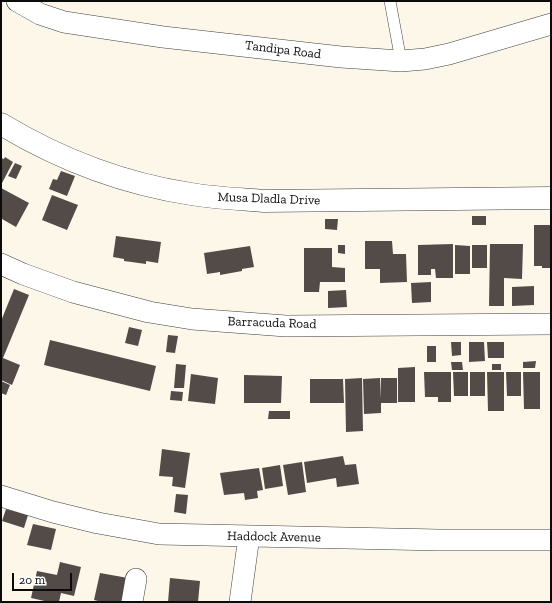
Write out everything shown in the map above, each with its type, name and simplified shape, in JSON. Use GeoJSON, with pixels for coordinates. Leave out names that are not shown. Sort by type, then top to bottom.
{"type":"FeatureCollection","features":[{"type":"Feature","properties":{"kind":"street","name":"Tandipa Road"},"geometry":{"type":"LineString","coordinates":[[17,1],[40,14],[64,22],[163,37],[341,57],[401,61],[425,59],[449,54],[551,24]]}},
{"type":"Feature","properties":{"kind":"street","name":"Musa Dladla Drive"},"geometry":{"type":"LineString","coordinates":[[1,124],[57,154],[91,167],[130,180],[191,194],[264,201],[551,198]]}},
{"type":"Feature","properties":{"kind":"street","name":"Barracuda Road"},"geometry":{"type":"LineString","coordinates":[[1,264],[23,274],[74,292],[149,312],[192,319],[286,326],[551,324]]}},
{"type":"Feature","properties":{"kind":"street","name":"Haddock Avenue"},"geometry":{"type":"LineString","coordinates":[[1,496],[53,512],[98,523],[159,534],[439,540],[551,540]]}},
{"type":"Feature","properties":{"kind":"street"},"geometry":{"type":"LineString","coordinates":[[240,602],[249,536]]}},
{"type":"Feature","properties":{"kind":"street"},"geometry":{"type":"LineString","coordinates":[[132,602],[136,579]]}},
{"type":"Feature","properties":{"kind":"lane"},"geometry":{"type":"LineString","coordinates":[[390,1],[401,61]]}},
{"type":"Feature","properties":{"kind":"building"},"geometry":{"type":"Polygon","coordinates":[[[5,157],[13,162],[1,185],[1,158],[4,159],[5,157]]]}},
{"type":"Feature","properties":{"kind":"building"},"geometry":{"type":"Polygon","coordinates":[[[15,163],[22,166],[16,179],[8,176],[15,163]]]}},
{"type":"Feature","properties":{"kind":"building"},"geometry":{"type":"Polygon","coordinates":[[[61,171],[75,176],[67,196],[49,189],[53,179],[57,180],[61,171]]]}},
{"type":"Feature","properties":{"kind":"building"},"geometry":{"type":"Polygon","coordinates":[[[1,188],[29,203],[16,227],[2,219],[1,221],[1,188]]]}},
{"type":"Feature","properties":{"kind":"building"},"geometry":{"type":"Polygon","coordinates":[[[52,195],[78,205],[67,230],[42,220],[52,195]]]}},
{"type":"Feature","properties":{"kind":"building"},"geometry":{"type":"Polygon","coordinates":[[[472,216],[486,216],[486,225],[472,225],[472,216]]]}},
{"type":"Feature","properties":{"kind":"building"},"geometry":{"type":"Polygon","coordinates":[[[325,219],[338,219],[337,230],[325,229],[325,219]]]}},
{"type":"Feature","properties":{"kind":"building"},"geometry":{"type":"Polygon","coordinates":[[[534,225],[551,225],[551,268],[534,266],[534,225]]]}},
{"type":"Feature","properties":{"kind":"building"},"geometry":{"type":"Polygon","coordinates":[[[116,236],[161,242],[158,263],[146,261],[146,264],[124,261],[124,259],[113,257],[116,236]]]}},
{"type":"Feature","properties":{"kind":"building"},"geometry":{"type":"Polygon","coordinates":[[[365,241],[392,241],[393,254],[406,254],[407,282],[380,283],[380,269],[365,269],[365,241]]]}},
{"type":"Feature","properties":{"kind":"building"},"geometry":{"type":"Polygon","coordinates":[[[453,244],[453,278],[436,278],[435,269],[431,269],[431,275],[418,275],[418,245],[453,244]]]}},
{"type":"Feature","properties":{"kind":"building"},"geometry":{"type":"Polygon","coordinates":[[[490,244],[523,244],[522,279],[504,278],[504,306],[489,306],[490,244]]]}},
{"type":"Feature","properties":{"kind":"building"},"geometry":{"type":"Polygon","coordinates":[[[338,245],[345,245],[345,254],[338,253],[338,245]]]}},
{"type":"Feature","properties":{"kind":"building"},"geometry":{"type":"Polygon","coordinates":[[[455,245],[470,246],[470,274],[455,274],[455,245]]]}},
{"type":"Feature","properties":{"kind":"building"},"geometry":{"type":"Polygon","coordinates":[[[472,245],[487,245],[487,268],[472,268],[472,245]]]}},
{"type":"Feature","properties":{"kind":"building"},"geometry":{"type":"Polygon","coordinates":[[[250,246],[254,267],[220,275],[220,272],[207,274],[204,253],[250,246]]]}},
{"type":"Feature","properties":{"kind":"building"},"geometry":{"type":"Polygon","coordinates":[[[304,248],[332,248],[332,267],[345,268],[345,282],[320,282],[319,292],[304,292],[304,248]]]}},
{"type":"Feature","properties":{"kind":"building"},"geometry":{"type":"Polygon","coordinates":[[[431,282],[431,302],[412,303],[411,283],[431,282]]]}},
{"type":"Feature","properties":{"kind":"building"},"geometry":{"type":"Polygon","coordinates":[[[534,286],[534,305],[512,306],[512,287],[534,286]]]}},
{"type":"Feature","properties":{"kind":"building"},"geometry":{"type":"Polygon","coordinates":[[[14,289],[29,295],[3,358],[20,365],[12,385],[1,380],[1,321],[14,289]]]}},
{"type":"Feature","properties":{"kind":"building"},"geometry":{"type":"Polygon","coordinates":[[[346,290],[347,307],[328,308],[328,291],[346,290]]]}},
{"type":"Feature","properties":{"kind":"building"},"geometry":{"type":"Polygon","coordinates":[[[129,327],[142,330],[138,346],[125,343],[129,327]]]}},
{"type":"Feature","properties":{"kind":"building"},"geometry":{"type":"Polygon","coordinates":[[[168,335],[178,336],[175,353],[166,352],[168,335]]]}},
{"type":"Feature","properties":{"kind":"building"},"geometry":{"type":"Polygon","coordinates":[[[50,340],[156,366],[150,391],[44,365],[50,340]]]}},
{"type":"Feature","properties":{"kind":"building"},"geometry":{"type":"Polygon","coordinates":[[[451,342],[461,342],[461,355],[452,356],[451,342]]]}},
{"type":"Feature","properties":{"kind":"building"},"geometry":{"type":"Polygon","coordinates":[[[469,342],[484,342],[485,361],[469,362],[469,342]]]}},
{"type":"Feature","properties":{"kind":"building"},"geometry":{"type":"Polygon","coordinates":[[[487,342],[504,342],[504,358],[488,358],[487,342]]]}},
{"type":"Feature","properties":{"kind":"building"},"geometry":{"type":"Polygon","coordinates":[[[427,346],[436,346],[436,362],[427,362],[427,346]]]}},
{"type":"Feature","properties":{"kind":"building"},"geometry":{"type":"Polygon","coordinates":[[[536,361],[535,368],[523,368],[523,362],[536,361]]]}},
{"type":"Feature","properties":{"kind":"building"},"geometry":{"type":"Polygon","coordinates":[[[451,362],[462,362],[463,370],[452,370],[451,362]]]}},
{"type":"Feature","properties":{"kind":"building"},"geometry":{"type":"Polygon","coordinates":[[[176,364],[186,365],[184,388],[174,388],[176,364]]]}},
{"type":"Feature","properties":{"kind":"building"},"geometry":{"type":"Polygon","coordinates":[[[492,364],[501,364],[501,370],[492,370],[492,364]]]}},
{"type":"Feature","properties":{"kind":"building"},"geometry":{"type":"Polygon","coordinates":[[[415,367],[415,402],[398,402],[398,368],[415,367]]]}},
{"type":"Feature","properties":{"kind":"building"},"geometry":{"type":"Polygon","coordinates":[[[424,372],[451,372],[451,402],[438,402],[438,397],[425,397],[424,372]]]}},
{"type":"Feature","properties":{"kind":"building"},"geometry":{"type":"Polygon","coordinates":[[[453,372],[468,372],[468,396],[454,396],[453,372]]]}},
{"type":"Feature","properties":{"kind":"building"},"geometry":{"type":"Polygon","coordinates":[[[470,372],[485,372],[485,396],[470,396],[470,372]]]}},
{"type":"Feature","properties":{"kind":"building"},"geometry":{"type":"Polygon","coordinates":[[[487,372],[504,372],[504,411],[488,411],[487,372]]]}},
{"type":"Feature","properties":{"kind":"building"},"geometry":{"type":"Polygon","coordinates":[[[506,372],[521,372],[521,396],[507,396],[506,372]]]}},
{"type":"Feature","properties":{"kind":"building"},"geometry":{"type":"Polygon","coordinates":[[[523,372],[540,372],[540,409],[524,409],[523,372]]]}},
{"type":"Feature","properties":{"kind":"building"},"geometry":{"type":"Polygon","coordinates":[[[191,374],[218,378],[215,404],[188,401],[191,374]]]}},
{"type":"Feature","properties":{"kind":"building"},"geometry":{"type":"Polygon","coordinates":[[[244,375],[282,376],[281,403],[244,403],[244,375]]]}},
{"type":"Feature","properties":{"kind":"building"},"geometry":{"type":"Polygon","coordinates":[[[362,378],[363,431],[346,432],[345,379],[362,378]]]}},
{"type":"Feature","properties":{"kind":"building"},"geometry":{"type":"Polygon","coordinates":[[[380,378],[381,399],[381,378],[397,378],[397,403],[381,403],[381,413],[364,414],[363,379],[380,378]]]}},
{"type":"Feature","properties":{"kind":"building"},"geometry":{"type":"Polygon","coordinates":[[[310,379],[343,379],[344,403],[310,403],[310,379]]]}},
{"type":"Feature","properties":{"kind":"building"},"geometry":{"type":"Polygon","coordinates":[[[1,381],[10,385],[6,395],[1,393],[1,381]]]}},
{"type":"Feature","properties":{"kind":"building"},"geometry":{"type":"Polygon","coordinates":[[[171,391],[183,392],[182,401],[170,400],[171,391]]]}},
{"type":"Feature","properties":{"kind":"building"},"geometry":{"type":"Polygon","coordinates":[[[269,411],[290,411],[290,419],[268,419],[269,411]]]}},
{"type":"Feature","properties":{"kind":"building"},"geometry":{"type":"Polygon","coordinates":[[[162,449],[190,453],[185,488],[172,486],[173,477],[159,476],[162,449]]]}},
{"type":"Feature","properties":{"kind":"building"},"geometry":{"type":"Polygon","coordinates":[[[343,456],[345,465],[356,464],[359,484],[337,487],[336,478],[307,483],[304,462],[343,456]]]}},
{"type":"Feature","properties":{"kind":"building"},"geometry":{"type":"Polygon","coordinates":[[[302,462],[306,492],[288,495],[283,465],[302,462]]]}},
{"type":"Feature","properties":{"kind":"building"},"geometry":{"type":"Polygon","coordinates":[[[280,465],[283,486],[265,489],[262,468],[280,465]]]}},
{"type":"Feature","properties":{"kind":"building"},"geometry":{"type":"Polygon","coordinates":[[[259,468],[263,490],[257,491],[258,498],[245,500],[244,493],[224,495],[220,473],[259,468]]]}},
{"type":"Feature","properties":{"kind":"building"},"geometry":{"type":"Polygon","coordinates":[[[176,494],[188,495],[186,514],[174,512],[176,494]]]}},
{"type":"Feature","properties":{"kind":"building"},"geometry":{"type":"Polygon","coordinates":[[[6,509],[28,515],[24,528],[2,521],[6,509]]]}},
{"type":"Feature","properties":{"kind":"building"},"geometry":{"type":"Polygon","coordinates":[[[33,524],[56,529],[51,550],[27,545],[33,524]]]}},
{"type":"Feature","properties":{"kind":"building"},"geometry":{"type":"Polygon","coordinates":[[[60,562],[81,567],[74,596],[61,593],[59,602],[49,602],[31,598],[37,571],[57,575],[60,562]]]}},
{"type":"Feature","properties":{"kind":"building"},"geometry":{"type":"Polygon","coordinates":[[[100,573],[128,578],[124,602],[102,602],[94,600],[100,573]]]}},
{"type":"Feature","properties":{"kind":"building"},"geometry":{"type":"Polygon","coordinates":[[[170,578],[200,581],[198,602],[168,602],[170,578]]]}}]}
